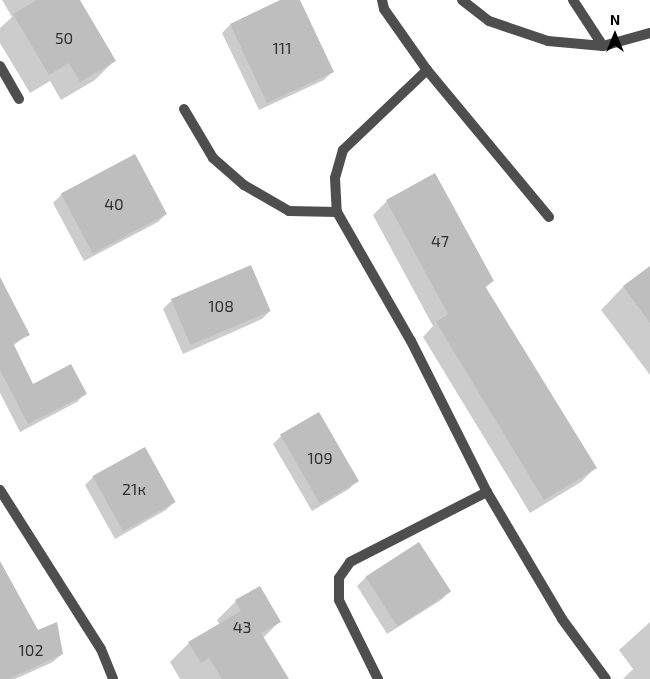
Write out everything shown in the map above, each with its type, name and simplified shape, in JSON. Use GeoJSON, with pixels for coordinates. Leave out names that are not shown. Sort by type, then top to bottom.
{"type":"FeatureCollection","features":[{"type":"Feature","properties":{"kind":"lane"},"geometry":{"type":"LineString","coordinates":[[382,0],[384,9],[426,70],[549,218]]}},
{"type":"Feature","properties":{"kind":"lane"},"geometry":{"type":"LineString","coordinates":[[462,0],[489,20],[548,41],[603,46],[650,33]]}},
{"type":"Feature","properties":{"kind":"lane"},"geometry":{"type":"LineString","coordinates":[[573,0],[603,46]]}},
{"type":"Feature","properties":{"kind":"lane"},"geometry":{"type":"LineString","coordinates":[[0,66],[19,99]]}},
{"type":"Feature","properties":{"kind":"lane"},"geometry":{"type":"LineString","coordinates":[[426,70],[343,150],[335,178],[337,212],[411,341],[488,492],[562,620],[606,679]]}},
{"type":"Feature","properties":{"kind":"lane"},"geometry":{"type":"LineString","coordinates":[[184,109],[213,158],[244,185],[288,211],[337,212]]}},
{"type":"Feature","properties":{"kind":"lane"},"geometry":{"type":"LineString","coordinates":[[0,490],[102,650],[113,679]]}},
{"type":"Feature","properties":{"kind":"lane"},"geometry":{"type":"LineString","coordinates":[[378,679],[339,600],[339,578],[350,562],[488,492]]}},
{"type":"Feature","properties":{"kind":"building"},"geometry":{"type":"Polygon","coordinates":[[[37,0],[80,0],[116,61],[80,82],[69,63],[49,75],[13,14],[37,0]]]}},
{"type":"Feature","properties":{"kind":"building"},"geometry":{"type":"Polygon","coordinates":[[[280,0],[300,0],[334,72],[267,103],[230,24],[280,0]]]}},
{"type":"Feature","properties":{"kind":"building"},"geometry":{"type":"Polygon","coordinates":[[[135,154],[167,214],[93,253],[61,193],[135,154]]]}},
{"type":"Feature","properties":{"kind":"building"},"geometry":{"type":"Polygon","coordinates":[[[435,173],[494,281],[485,286],[597,468],[544,500],[436,322],[448,314],[386,200],[435,173]]]}},
{"type":"Feature","properties":{"kind":"building"},"geometry":{"type":"Polygon","coordinates":[[[251,265],[271,311],[190,345],[171,299],[251,265]]]}},
{"type":"Feature","properties":{"kind":"building"},"geometry":{"type":"Polygon","coordinates":[[[650,266],[650,323],[623,286],[650,266]]]}},
{"type":"Feature","properties":{"kind":"building"},"geometry":{"type":"Polygon","coordinates":[[[0,277],[30,335],[13,343],[33,384],[71,364],[87,394],[28,424],[0,370],[0,277]]]}},
{"type":"Feature","properties":{"kind":"building"},"geometry":{"type":"Polygon","coordinates":[[[319,412],[359,481],[320,504],[280,434],[319,412]]]}},
{"type":"Feature","properties":{"kind":"building"},"geometry":{"type":"Polygon","coordinates":[[[145,447],[176,502],[123,531],[93,476],[145,447]]]}},
{"type":"Feature","properties":{"kind":"building"},"geometry":{"type":"Polygon","coordinates":[[[419,542],[451,591],[397,626],[365,577],[419,542]]]}},
{"type":"Feature","properties":{"kind":"building"},"geometry":{"type":"Polygon","coordinates":[[[0,561],[38,630],[57,622],[63,654],[8,679],[0,679],[0,561]]]}},
{"type":"Feature","properties":{"kind":"building"},"geometry":{"type":"Polygon","coordinates":[[[260,586],[281,622],[261,633],[289,679],[222,679],[209,658],[201,663],[188,642],[241,611],[235,600],[260,586]]]}}]}
